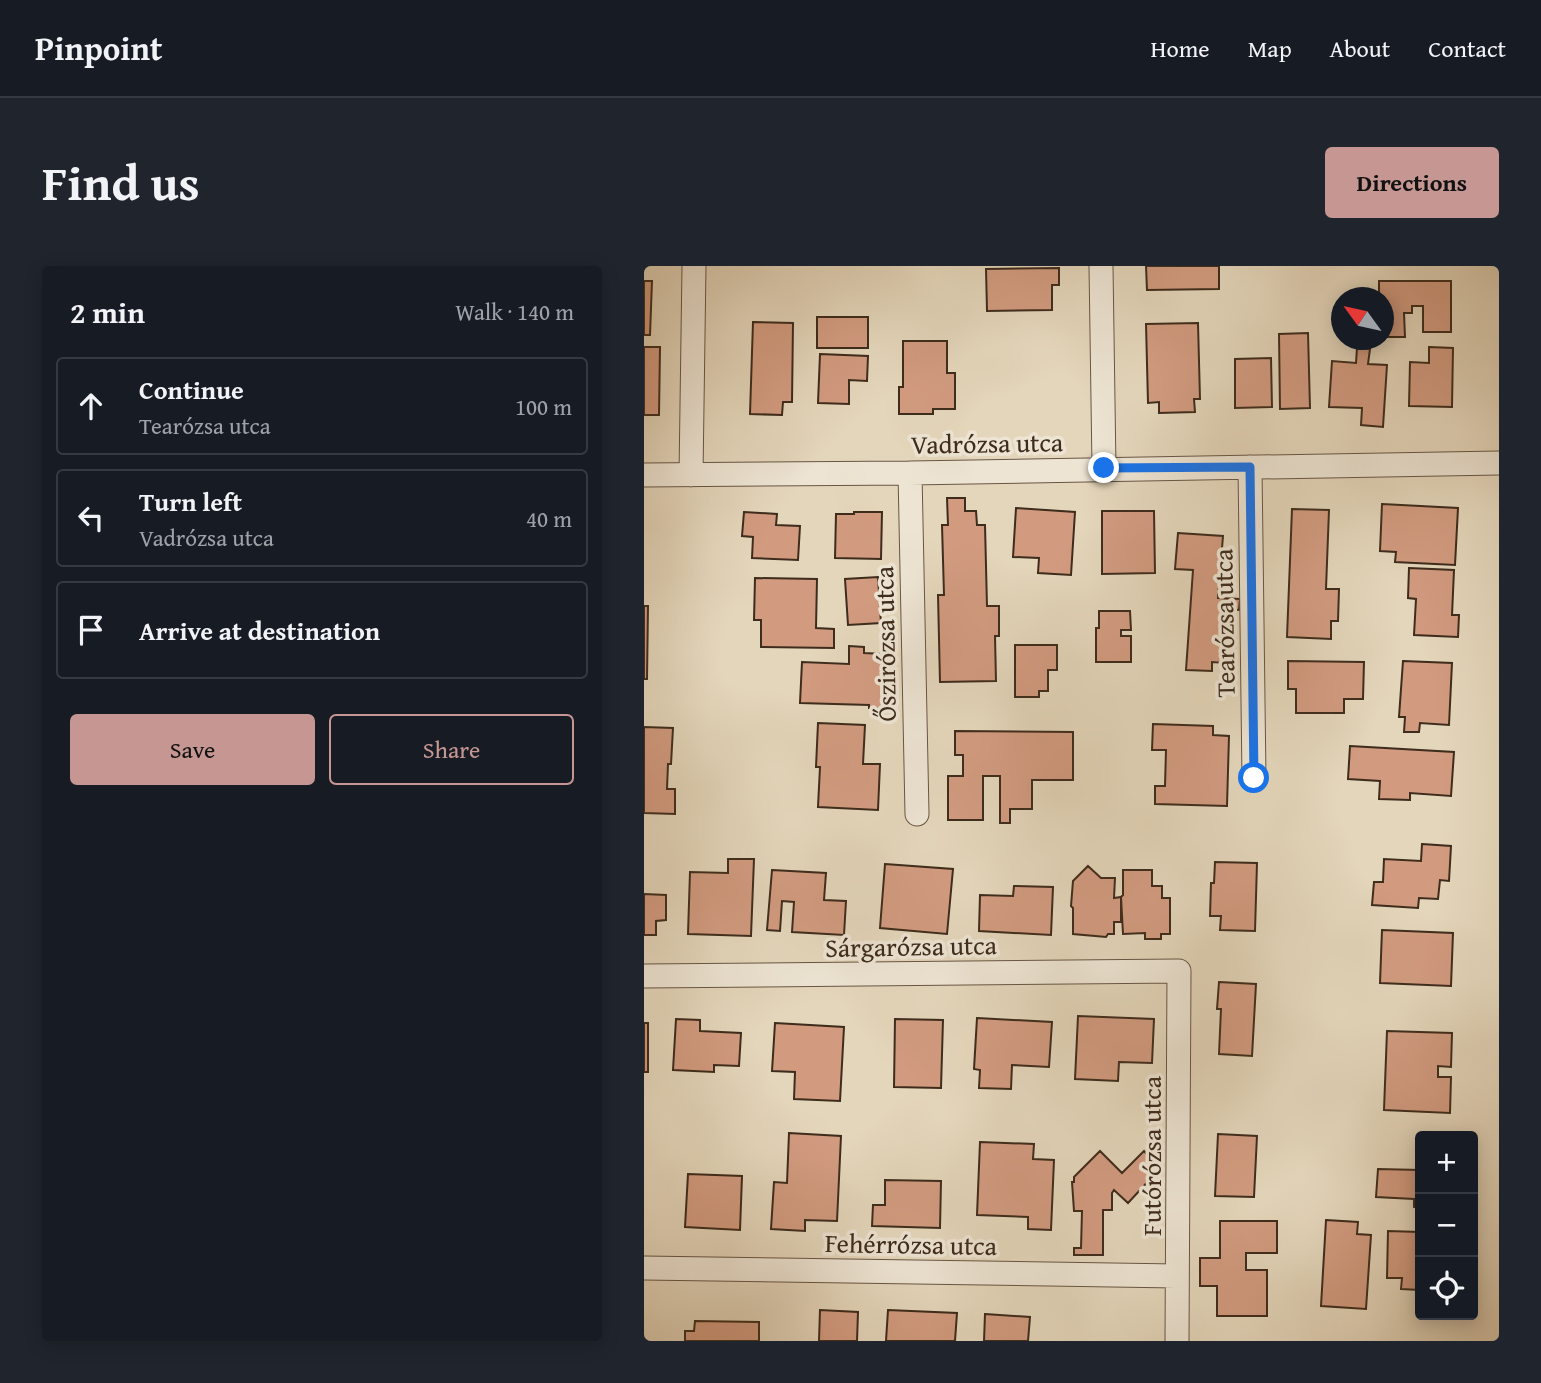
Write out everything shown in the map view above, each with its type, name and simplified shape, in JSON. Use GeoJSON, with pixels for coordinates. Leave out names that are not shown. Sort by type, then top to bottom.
{"type":"FeatureCollection","features":[{"type":"Feature","properties":{"kind":"street"},"geometry":{"type":"LineString","coordinates":[[691,475],[694,266]]}},
{"type":"Feature","properties":{"kind":"street"},"geometry":{"type":"LineString","coordinates":[[1101,266],[1104,468]]}},
{"type":"Feature","properties":{"kind":"street","name":"Vadrózsa utca"},"geometry":{"type":"LineString","coordinates":[[644,475],[1499,463]]}},
{"type":"Feature","properties":{"kind":"street","name":"Tearózsa utca"},"geometry":{"type":"LineString","coordinates":[[1250,467],[1254,778]]}},
{"type":"Feature","properties":{"kind":"street","name":"Őszirózsa utca"},"geometry":{"type":"LineString","coordinates":[[910,473],[917,814]]}},
{"type":"Feature","properties":{"kind":"street","name":"Sárgarózsa utca"},"geometry":{"type":"LineString","coordinates":[[644,976],[1179,971]]}},
{"type":"Feature","properties":{"kind":"street","name":"Futórózsa utca"},"geometry":{"type":"LineString","coordinates":[[1177,1341],[1179,971]]}},
{"type":"Feature","properties":{"kind":"street","name":"Fehérrózsa utca"},"geometry":{"type":"LineString","coordinates":[[644,1268],[1177,1276]]}},
{"type":"Feature","properties":{"kind":"building"},"geometry":{"type":"Polygon","coordinates":[[[1146,266],[1219,266],[1219,289],[1147,290],[1146,266]]]}},
{"type":"Feature","properties":{"kind":"building"},"geometry":{"type":"Polygon","coordinates":[[[1059,268],[1059,285],[1052,285],[1052,310],[987,311],[986,269],[1059,268]]]}},
{"type":"Feature","properties":{"kind":"building"},"geometry":{"type":"Polygon","coordinates":[[[644,281],[652,281],[650,335],[644,335],[644,281]]]}},
{"type":"Feature","properties":{"kind":"building"},"geometry":{"type":"Polygon","coordinates":[[[1379,281],[1451,281],[1451,332],[1423,332],[1423,306],[1412,306],[1412,313],[1404,313],[1405,337],[1394,337],[1394,287],[1379,287],[1379,281]]]}},
{"type":"Feature","properties":{"kind":"building"},"geometry":{"type":"Polygon","coordinates":[[[817,317],[868,317],[868,348],[817,348],[817,317]]]}},
{"type":"Feature","properties":{"kind":"building"},"geometry":{"type":"Polygon","coordinates":[[[753,322],[793,323],[792,402],[783,402],[782,415],[750,414],[753,322]]]}},
{"type":"Feature","properties":{"kind":"building"},"geometry":{"type":"Polygon","coordinates":[[[1198,323],[1200,399],[1194,399],[1195,412],[1159,413],[1159,402],[1148,403],[1146,324],[1198,323]]]}},
{"type":"Feature","properties":{"kind":"building"},"geometry":{"type":"Polygon","coordinates":[[[1308,333],[1310,408],[1280,409],[1279,334],[1308,333]]]}},
{"type":"Feature","properties":{"kind":"building"},"geometry":{"type":"Polygon","coordinates":[[[903,341],[947,341],[947,373],[955,373],[955,409],[933,409],[933,414],[899,414],[899,387],[903,387],[903,341]]]}},
{"type":"Feature","properties":{"kind":"building"},"geometry":{"type":"Polygon","coordinates":[[[644,347],[660,347],[659,415],[644,415],[644,347]]]}},
{"type":"Feature","properties":{"kind":"building"},"geometry":{"type":"Polygon","coordinates":[[[1429,347],[1453,348],[1452,407],[1409,406],[1410,362],[1429,363],[1429,347]]]}},
{"type":"Feature","properties":{"kind":"building"},"geometry":{"type":"Polygon","coordinates":[[[1357,350],[1370,350],[1368,364],[1387,365],[1383,427],[1361,425],[1362,408],[1329,407],[1332,361],[1356,363],[1357,350]]]}},
{"type":"Feature","properties":{"kind":"building"},"geometry":{"type":"Polygon","coordinates":[[[820,354],[868,356],[867,381],[849,380],[849,404],[818,403],[820,354]]]}},
{"type":"Feature","properties":{"kind":"building"},"geometry":{"type":"Polygon","coordinates":[[[1271,358],[1272,407],[1235,408],[1235,359],[1271,358]]]}},
{"type":"Feature","properties":{"kind":"building"},"geometry":{"type":"Polygon","coordinates":[[[947,498],[965,498],[965,511],[976,511],[977,525],[985,525],[987,606],[999,606],[999,636],[995,636],[996,681],[940,682],[938,595],[944,595],[942,525],[948,525],[947,498]]]}},
{"type":"Feature","properties":{"kind":"building"},"geometry":{"type":"Polygon","coordinates":[[[1382,504],[1458,508],[1455,565],[1395,562],[1396,552],[1380,551],[1382,504]]]}},
{"type":"Feature","properties":{"kind":"building"},"geometry":{"type":"Polygon","coordinates":[[[1016,508],[1075,512],[1071,575],[1038,573],[1039,558],[1013,557],[1016,508]]]}},
{"type":"Feature","properties":{"kind":"building"},"geometry":{"type":"Polygon","coordinates":[[[1292,509],[1329,510],[1326,589],[1339,589],[1338,621],[1331,621],[1331,639],[1287,637],[1292,509]]]}},
{"type":"Feature","properties":{"kind":"building"},"geometry":{"type":"Polygon","coordinates":[[[1102,511],[1154,511],[1155,573],[1102,574],[1102,511]]]}},
{"type":"Feature","properties":{"kind":"building"},"geometry":{"type":"Polygon","coordinates":[[[744,512],[777,514],[776,525],[800,526],[798,560],[752,558],[753,537],[742,536],[744,512]]]}},
{"type":"Feature","properties":{"kind":"building"},"geometry":{"type":"Polygon","coordinates":[[[882,512],[881,559],[835,558],[836,514],[882,512]]]}},
{"type":"Feature","properties":{"kind":"building"},"geometry":{"type":"Polygon","coordinates":[[[1178,533],[1223,536],[1218,598],[1240,599],[1239,610],[1228,609],[1225,663],[1212,662],[1212,671],[1186,670],[1193,570],[1175,569],[1178,533]]]}},
{"type":"Feature","properties":{"kind":"building"},"geometry":{"type":"Polygon","coordinates":[[[1409,568],[1454,570],[1452,615],[1459,615],[1458,637],[1414,635],[1416,599],[1408,598],[1409,568]]]}},
{"type":"Feature","properties":{"kind":"building"},"geometry":{"type":"Polygon","coordinates":[[[878,577],[881,623],[848,625],[845,579],[878,577]]]}},
{"type":"Feature","properties":{"kind":"building"},"geometry":{"type":"Polygon","coordinates":[[[755,578],[817,579],[816,628],[834,629],[834,648],[761,647],[761,620],[754,620],[755,578]]]}},
{"type":"Feature","properties":{"kind":"building"},"geometry":{"type":"Polygon","coordinates":[[[644,606],[648,606],[647,679],[644,679],[644,606]]]}},
{"type":"Feature","properties":{"kind":"building"},"geometry":{"type":"Polygon","coordinates":[[[1099,611],[1130,611],[1131,630],[1121,630],[1121,636],[1131,636],[1131,662],[1096,662],[1099,611]]]}},
{"type":"Feature","properties":{"kind":"building"},"geometry":{"type":"Polygon","coordinates":[[[1015,645],[1057,645],[1057,670],[1048,670],[1048,691],[1039,691],[1039,697],[1015,697],[1015,645]]]}},
{"type":"Feature","properties":{"kind":"building"},"geometry":{"type":"Polygon","coordinates":[[[849,646],[864,647],[864,653],[884,654],[882,708],[869,708],[869,705],[800,703],[802,662],[849,664],[849,646]]]}},
{"type":"Feature","properties":{"kind":"building"},"geometry":{"type":"Polygon","coordinates":[[[1288,661],[1364,662],[1363,699],[1344,699],[1344,713],[1296,713],[1296,689],[1288,689],[1288,661]]]}},
{"type":"Feature","properties":{"kind":"building"},"geometry":{"type":"Polygon","coordinates":[[[1403,661],[1452,663],[1449,725],[1420,723],[1419,732],[1404,732],[1405,717],[1399,717],[1403,661]]]}},
{"type":"Feature","properties":{"kind":"building"},"geometry":{"type":"Polygon","coordinates":[[[818,723],[865,725],[863,764],[880,764],[878,810],[818,807],[818,723]]]}},
{"type":"Feature","properties":{"kind":"building"},"geometry":{"type":"Polygon","coordinates":[[[1153,724],[1213,726],[1213,735],[1229,736],[1227,806],[1155,804],[1155,786],[1165,786],[1166,750],[1152,750],[1153,724]]]}},
{"type":"Feature","properties":{"kind":"building"},"geometry":{"type":"Polygon","coordinates":[[[644,727],[673,728],[667,789],[675,789],[675,814],[644,813],[644,727]]]}},
{"type":"Feature","properties":{"kind":"building"},"geometry":{"type":"Polygon","coordinates":[[[955,731],[1073,732],[1073,780],[1032,780],[1032,809],[1010,809],[1010,823],[1000,823],[1000,776],[983,776],[983,820],[948,820],[948,776],[963,776],[963,755],[955,755],[955,731]]]}},
{"type":"Feature","properties":{"kind":"building"},"geometry":{"type":"Polygon","coordinates":[[[1350,746],[1454,752],[1451,796],[1410,793],[1410,800],[1379,799],[1380,781],[1348,779],[1350,746]]]}},
{"type":"Feature","properties":{"kind":"building"},"geometry":{"type":"Polygon","coordinates":[[[1422,844],[1451,846],[1449,881],[1440,880],[1438,899],[1419,898],[1418,908],[1372,905],[1374,882],[1383,882],[1384,859],[1421,861],[1422,844]]]}},
{"type":"Feature","properties":{"kind":"building"},"geometry":{"type":"Polygon","coordinates":[[[728,859],[754,859],[751,936],[688,934],[690,872],[728,873],[728,859]]]}},
{"type":"Feature","properties":{"kind":"building"},"geometry":{"type":"Polygon","coordinates":[[[1215,862],[1257,863],[1255,931],[1220,930],[1221,916],[1210,916],[1215,862]]]}},
{"type":"Feature","properties":{"kind":"building"},"geometry":{"type":"Polygon","coordinates":[[[885,864],[953,869],[947,934],[880,928],[885,864]]]}},
{"type":"Feature","properties":{"kind":"building"},"geometry":{"type":"Polygon","coordinates":[[[1088,866],[1101,878],[1115,878],[1114,898],[1121,897],[1121,922],[1114,922],[1114,934],[1108,934],[1106,937],[1073,934],[1073,881],[1088,866]]]}},
{"type":"Feature","properties":{"kind":"building"},"geometry":{"type":"Polygon","coordinates":[[[772,870],[826,873],[824,900],[846,901],[844,935],[792,932],[794,902],[782,901],[780,931],[767,930],[772,870]]]}},
{"type":"Feature","properties":{"kind":"building"},"geometry":{"type":"Polygon","coordinates":[[[1123,870],[1152,870],[1152,886],[1162,886],[1162,898],[1170,898],[1170,934],[1161,934],[1161,939],[1145,939],[1145,933],[1123,934],[1123,870]]]}},
{"type":"Feature","properties":{"kind":"building"},"geometry":{"type":"Polygon","coordinates":[[[1014,886],[1053,887],[1051,935],[979,931],[980,895],[1013,896],[1014,886]]]}},
{"type":"Feature","properties":{"kind":"building"},"geometry":{"type":"Polygon","coordinates":[[[644,894],[666,895],[666,920],[656,921],[656,935],[644,935],[644,894]]]}},
{"type":"Feature","properties":{"kind":"building"},"geometry":{"type":"Polygon","coordinates":[[[1382,930],[1453,933],[1451,986],[1380,983],[1382,930]]]}},
{"type":"Feature","properties":{"kind":"building"},"geometry":{"type":"Polygon","coordinates":[[[1219,982],[1256,984],[1252,1056],[1219,1054],[1219,982]]]}},
{"type":"Feature","properties":{"kind":"building"},"geometry":{"type":"Polygon","coordinates":[[[1078,1016],[1154,1019],[1152,1063],[1119,1062],[1118,1081],[1075,1079],[1078,1016]]]}},
{"type":"Feature","properties":{"kind":"building"},"geometry":{"type":"Polygon","coordinates":[[[977,1018],[1052,1022],[1049,1067],[1012,1065],[1011,1089],[979,1088],[980,1070],[974,1069],[977,1018]]]}},
{"type":"Feature","properties":{"kind":"building"},"geometry":{"type":"Polygon","coordinates":[[[676,1019],[700,1020],[700,1031],[741,1033],[739,1066],[714,1065],[714,1072],[673,1070],[676,1019]]]}},
{"type":"Feature","properties":{"kind":"building"},"geometry":{"type":"Polygon","coordinates":[[[895,1019],[943,1020],[941,1088],[894,1087],[895,1019]]]}},
{"type":"Feature","properties":{"kind":"building"},"geometry":{"type":"Polygon","coordinates":[[[644,1023],[648,1023],[648,1072],[644,1072],[644,1023]]]}},
{"type":"Feature","properties":{"kind":"building"},"geometry":{"type":"Polygon","coordinates":[[[775,1023],[844,1027],[840,1101],[794,1099],[795,1072],[772,1071],[775,1023]]]}},
{"type":"Feature","properties":{"kind":"building"},"geometry":{"type":"Polygon","coordinates":[[[1387,1031],[1452,1033],[1451,1067],[1438,1066],[1438,1077],[1451,1077],[1450,1113],[1384,1110],[1387,1031]]]}},
{"type":"Feature","properties":{"kind":"building"},"geometry":{"type":"Polygon","coordinates":[[[789,1133],[841,1136],[837,1221],[805,1220],[805,1231],[771,1229],[774,1182],[787,1183],[789,1133]]]}},
{"type":"Feature","properties":{"kind":"building"},"geometry":{"type":"Polygon","coordinates":[[[1218,1134],[1257,1136],[1254,1197],[1215,1196],[1218,1134]]]}},
{"type":"Feature","properties":{"kind":"building"},"geometry":{"type":"Polygon","coordinates":[[[980,1142],[1034,1144],[1033,1159],[1054,1160],[1051,1230],[1028,1229],[1028,1217],[977,1215],[980,1142]]]}},
{"type":"Feature","properties":{"kind":"building"},"geometry":{"type":"Polygon","coordinates":[[[1100,1151],[1122,1173],[1144,1151],[1153,1161],[1154,1175],[1128,1203],[1114,1190],[1112,1193],[1112,1210],[1103,1210],[1103,1255],[1074,1255],[1074,1248],[1081,1248],[1082,1211],[1074,1211],[1072,1182],[1100,1151]]]}},
{"type":"Feature","properties":{"kind":"building"},"geometry":{"type":"Polygon","coordinates":[[[1378,1169],[1415,1170],[1415,1207],[1414,1199],[1376,1197],[1378,1169]]]}},
{"type":"Feature","properties":{"kind":"building"},"geometry":{"type":"Polygon","coordinates":[[[688,1174],[742,1176],[740,1230],[685,1227],[688,1174]]]}},
{"type":"Feature","properties":{"kind":"building"},"geometry":{"type":"Polygon","coordinates":[[[885,1180],[941,1181],[940,1228],[872,1226],[873,1205],[885,1205],[885,1180]]]}},
{"type":"Feature","properties":{"kind":"building"},"geometry":{"type":"Polygon","coordinates":[[[1326,1220],[1358,1222],[1357,1234],[1371,1235],[1366,1309],[1321,1306],[1326,1220]]]}},
{"type":"Feature","properties":{"kind":"building"},"geometry":{"type":"Polygon","coordinates":[[[1220,1221],[1277,1221],[1277,1253],[1246,1253],[1246,1270],[1267,1270],[1267,1316],[1217,1316],[1217,1286],[1200,1286],[1200,1258],[1220,1258],[1220,1221]]]}},
{"type":"Feature","properties":{"kind":"building"},"geometry":{"type":"Polygon","coordinates":[[[1388,1231],[1415,1232],[1415,1290],[1401,1289],[1402,1278],[1387,1278],[1388,1231]]]}},
{"type":"Feature","properties":{"kind":"building"},"geometry":{"type":"Polygon","coordinates":[[[820,1310],[858,1312],[857,1341],[819,1341],[820,1310]]]}},
{"type":"Feature","properties":{"kind":"building"},"geometry":{"type":"Polygon","coordinates":[[[888,1310],[957,1313],[955,1341],[886,1341],[888,1310]]]}},
{"type":"Feature","properties":{"kind":"building"},"geometry":{"type":"Polygon","coordinates":[[[985,1314],[1030,1317],[1028,1341],[984,1341],[985,1314]]]}},
{"type":"Feature","properties":{"kind":"building"},"geometry":{"type":"Polygon","coordinates":[[[695,1321],[759,1322],[759,1341],[685,1341],[685,1331],[694,1331],[695,1321]]]}},
{"type":"Feature","properties":{"kind":"route"},"geometry":{"type":"LineString","coordinates":[[1104,468],[1250,467],[1254,778]]}}]}
